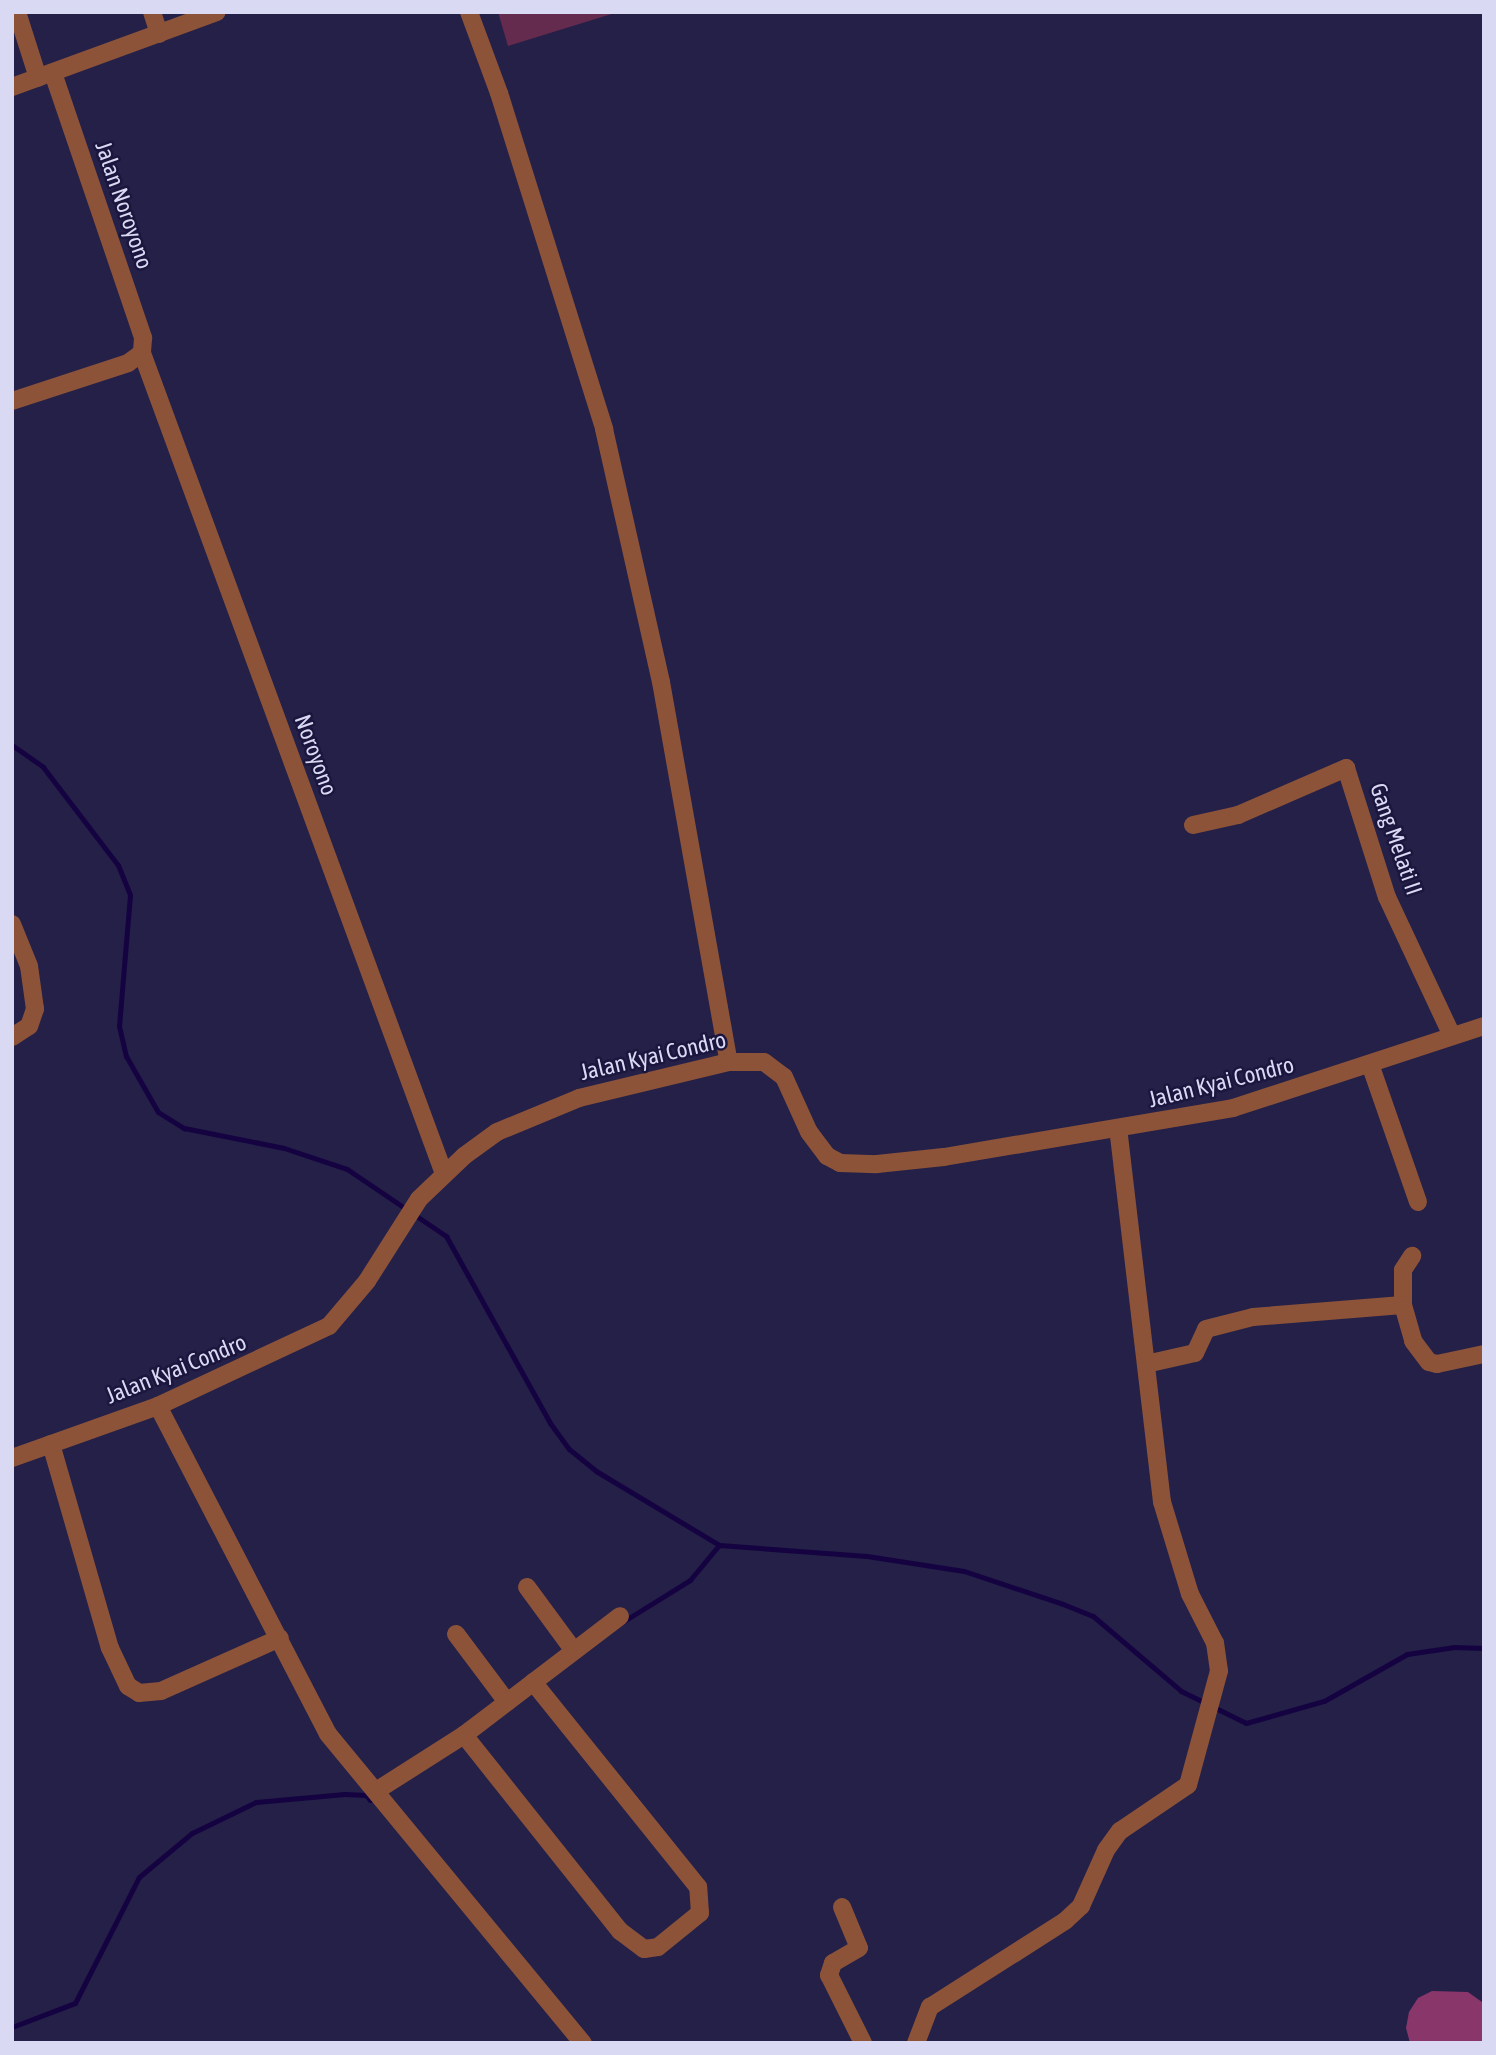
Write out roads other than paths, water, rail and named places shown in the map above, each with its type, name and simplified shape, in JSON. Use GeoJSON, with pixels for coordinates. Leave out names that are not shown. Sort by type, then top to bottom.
{"type":"FeatureCollection","features":[{"type":"Feature","properties":{"kind":"street","name":"Jalan Noroyono"},"geometry":{"type":"LineString","coordinates":[[17,12],[46,76],[144,338],[142,353]]}},
{"type":"Feature","properties":{"kind":"street"},"geometry":{"type":"LineString","coordinates":[[152,12],[159,34]]}},
{"type":"Feature","properties":{"kind":"street"},"geometry":{"type":"LineString","coordinates":[[12,88],[216,12]]}},
{"type":"Feature","properties":{"kind":"street"},"geometry":{"type":"LineString","coordinates":[[469,12],[499,93],[604,429],[661,682],[729,1062]]}},
{"type":"Feature","properties":{"kind":"street"},"geometry":{"type":"LineString","coordinates":[[12,401],[128,363],[142,353]]}},
{"type":"Feature","properties":{"kind":"street","name":"Noroyono"},"geometry":{"type":"LineString","coordinates":[[142,353],[444,1174]]}},
{"type":"Feature","properties":{"kind":"street","name":"Gang Melati II"},"geometry":{"type":"LineString","coordinates":[[1193,825],[1238,816],[1346,768],[1387,897],[1452,1036]]}},
{"type":"Feature","properties":{"kind":"street"},"geometry":{"type":"LineString","coordinates":[[12,924],[29,966],[35,1009],[29,1026],[12,1037]]}},
{"type":"Feature","properties":{"kind":"street","name":"Jalan Kyai Condro"},"geometry":{"type":"LineString","coordinates":[[12,1458],[158,1406],[329,1326],[367,1281],[419,1199],[444,1174],[497,1132],[541,1112],[729,1062],[764,1062],[778,1072],[794,1092],[820,1150],[840,1163],[944,1157],[1256,1103],[1484,1026]]}},
{"type":"Feature","properties":{"kind":"street"},"geometry":{"type":"LineString","coordinates":[[1370,1064],[1418,1202]]}},
{"type":"Feature","properties":{"kind":"street"},"geometry":{"type":"LineString","coordinates":[[916,2043],[930,2007],[1065,1921],[1081,1906],[1106,1850],[1120,1831],[1188,1785],[1195,1771],[1204,1714],[1213,1690],[1219,1656],[1190,1594],[1162,1502],[1118,1129]]}},
{"type":"Feature","properties":{"kind":"street"},"geometry":{"type":"LineString","coordinates":[[1412,1256],[1404,1270],[1402,1305],[1413,1341],[1429,1362],[1437,1364],[1484,1354]]}},
{"type":"Feature","properties":{"kind":"street"},"geometry":{"type":"LineString","coordinates":[[1146,1364],[1195,1353],[1206,1329],[1253,1317],[1402,1305]]}},
{"type":"Feature","properties":{"kind":"street"},"geometry":{"type":"LineString","coordinates":[[158,1406],[328,1734],[583,2043]]}},
{"type":"Feature","properties":{"kind":"street"},"geometry":{"type":"LineString","coordinates":[[51,1444],[110,1648],[128,1686],[139,1693],[161,1691],[280,1637]]}},
{"type":"Feature","properties":{"kind":"street"},"geometry":{"type":"LineString","coordinates":[[527,1587],[574,1651]]}},
{"type":"Feature","properties":{"kind":"street"},"geometry":{"type":"LineString","coordinates":[[380,1795],[468,1741],[507,1702],[535,1687],[574,1651],[620,1616]]}},
{"type":"Feature","properties":{"kind":"street"},"geometry":{"type":"LineString","coordinates":[[456,1634],[507,1702]]}},
{"type":"Feature","properties":{"kind":"street"},"geometry":{"type":"LineString","coordinates":[[468,1741],[620,1931],[640,1947],[658,1947],[700,1913],[698,1886],[535,1687]]}},
{"type":"Feature","properties":{"kind":"street"},"geometry":{"type":"LineString","coordinates":[[842,1907],[859,1948],[833,1963],[829,1975],[863,2043]]}},
{"type":"Feature","properties":{"kind":"waterway"},"geometry":{"type":"LineString","coordinates":[[12,745],[43,767],[118,865],[130,895],[119,1026],[126,1056],[158,1112],[184,1128],[284,1148],[347,1169],[446,1236],[550,1423],[569,1449],[596,1471],[719,1545],[867,1556],[964,1571],[1063,1604],[1093,1616],[1181,1691],[1246,1723],[1324,1701],[1407,1654],[1454,1647],[1484,1648]]}},
{"type":"Feature","properties":{"kind":"waterway"},"geometry":{"type":"LineString","coordinates":[[624,1621],[690,1580],[719,1545]]}},
{"type":"Feature","properties":{"kind":"waterway"},"geometry":{"type":"LineString","coordinates":[[12,2027],[75,2003],[139,1877],[192,1833],[256,1802],[345,1794],[366,1795],[370,1800],[376,1797]]}}]}
